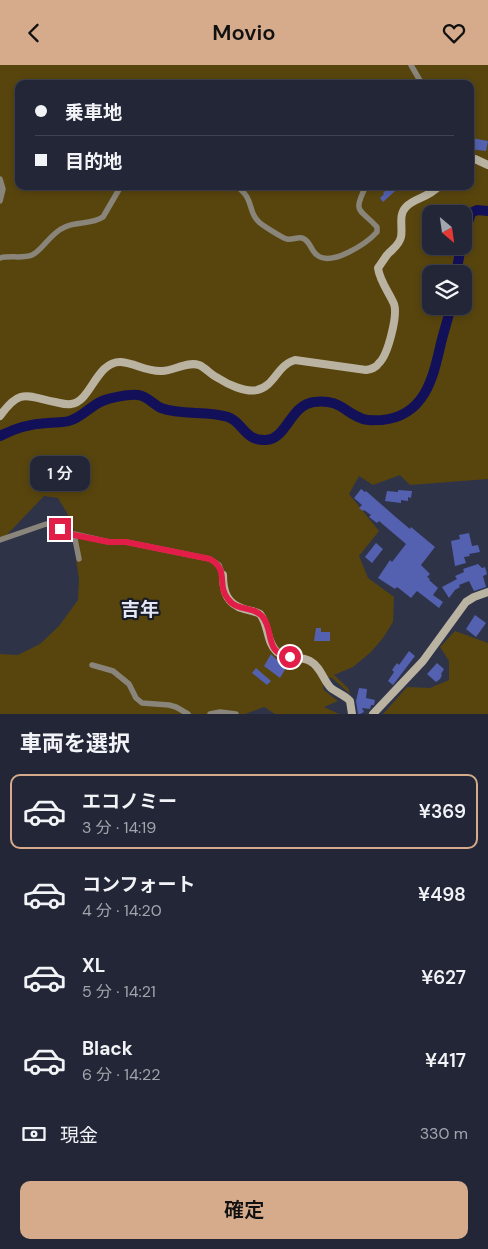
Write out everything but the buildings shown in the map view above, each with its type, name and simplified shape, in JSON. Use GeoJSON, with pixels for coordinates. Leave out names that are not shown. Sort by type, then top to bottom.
{"type":"FeatureCollection","features":[{"type":"Feature","properties":{"kind":"main road"},"geometry":{"type":"LineString","coordinates":[[474,159],[488,165]]}},
{"type":"Feature","properties":{"kind":"main road"},"geometry":{"type":"LineString","coordinates":[[0,416],[11,401],[24,396],[71,405],[79,401],[101,372],[114,363],[122,362],[144,369],[163,372],[191,364],[199,365],[218,379],[240,388],[256,391],[270,382],[286,363],[295,360],[366,370],[374,368],[385,356],[396,315],[394,305],[382,282],[378,269],[387,255],[397,246],[401,238],[401,215],[404,208],[434,190]]}},
{"type":"Feature","properties":{"kind":"main road"},"geometry":{"type":"LineString","coordinates":[[222,575],[224,593],[237,607],[260,614],[265,621],[272,646],[278,653],[283,656],[308,660],[318,667],[330,686],[350,701],[352,714]]}},
{"type":"Feature","properties":{"kind":"main road"},"geometry":{"type":"LineString","coordinates":[[373,714],[423,661],[466,602],[488,592]]}},
{"type":"Feature","properties":{"kind":"street"},"geometry":{"type":"LineString","coordinates":[[411,65],[420,80]]}},
{"type":"Feature","properties":{"kind":"street"},"geometry":{"type":"LineString","coordinates":[[0,179],[3,189],[0,201]]}},
{"type":"Feature","properties":{"kind":"street"},"geometry":{"type":"LineString","coordinates":[[0,258],[33,255],[58,230],[73,224],[88,223],[103,217],[119,190]]}},
{"type":"Feature","properties":{"kind":"street"},"geometry":{"type":"LineString","coordinates":[[241,190],[246,194],[258,222],[282,237],[306,240],[317,256],[324,259],[338,258],[364,243],[377,232],[377,227],[368,217],[362,214],[358,206],[364,190]]}},
{"type":"Feature","properties":{"kind":"street"},"geometry":{"type":"LineString","coordinates":[[0,540],[46,525],[74,535],[109,542],[126,542],[210,559],[219,565],[222,575]]}},
{"type":"Feature","properties":{"kind":"street"},"geometry":{"type":"LineString","coordinates":[[74,535],[79,559]]}},
{"type":"Feature","properties":{"kind":"street"},"geometry":{"type":"LineString","coordinates":[[92,665],[113,671],[129,684],[136,698],[142,703],[170,705],[188,714]]}},
{"type":"Feature","properties":{"kind":"street"},"geometry":{"type":"LineString","coordinates":[[210,714],[220,712],[236,714]]}},
{"type":"Feature","properties":{"kind":"shaded area"},"geometry":{"type":"Polygon","coordinates":[[[0,65],[488,65],[488,479],[410,485],[400,475],[373,485],[359,476],[349,494],[379,531],[359,556],[368,578],[394,597],[393,622],[371,652],[353,667],[334,675],[348,688],[350,694],[332,678],[322,677],[324,690],[338,701],[324,707],[339,714],[275,714],[264,707],[245,714],[0,714],[0,654],[18,655],[40,644],[59,626],[78,600],[77,537],[67,513],[58,498],[44,496],[0,542],[0,65]]]}},
{"type":"Feature","properties":{"kind":"shaded area"},"geometry":{"type":"Polygon","coordinates":[[[455,631],[488,643],[488,714],[383,714],[407,687],[430,688],[449,680],[449,661],[440,647],[455,631]]]}},
{"type":"Feature","properties":{"kind":"waterway"},"geometry":{"type":"LineString","coordinates":[[472,212],[477,210],[488,211]]}},
{"type":"Feature","properties":{"kind":"waterway"},"geometry":{"type":"LineString","coordinates":[[458,265],[459,255]]}},
{"type":"Feature","properties":{"kind":"waterway"},"geometry":{"type":"LineString","coordinates":[[0,436],[28,425],[69,421],[103,401],[130,395],[147,398],[161,408],[169,410],[228,417],[233,419],[253,438],[259,440],[273,438],[279,434],[299,409],[306,404],[314,402],[336,404],[365,420],[382,420],[397,417],[408,411],[425,393],[434,369],[449,315]]}},
{"type":"Feature","properties":{"kind":"district","name":"吉年"},"geometry":{"type":"Point","coordinates":[140,609]}},
{"type":"Feature","properties":{"kind":"route"},"geometry":{"type":"LineString","coordinates":[[60,529],[74,535],[109,542],[126,542],[210,559],[216,562],[222,570],[223,588],[227,599],[237,607],[260,614],[265,621],[272,646],[278,653],[290,657]]}}]}
